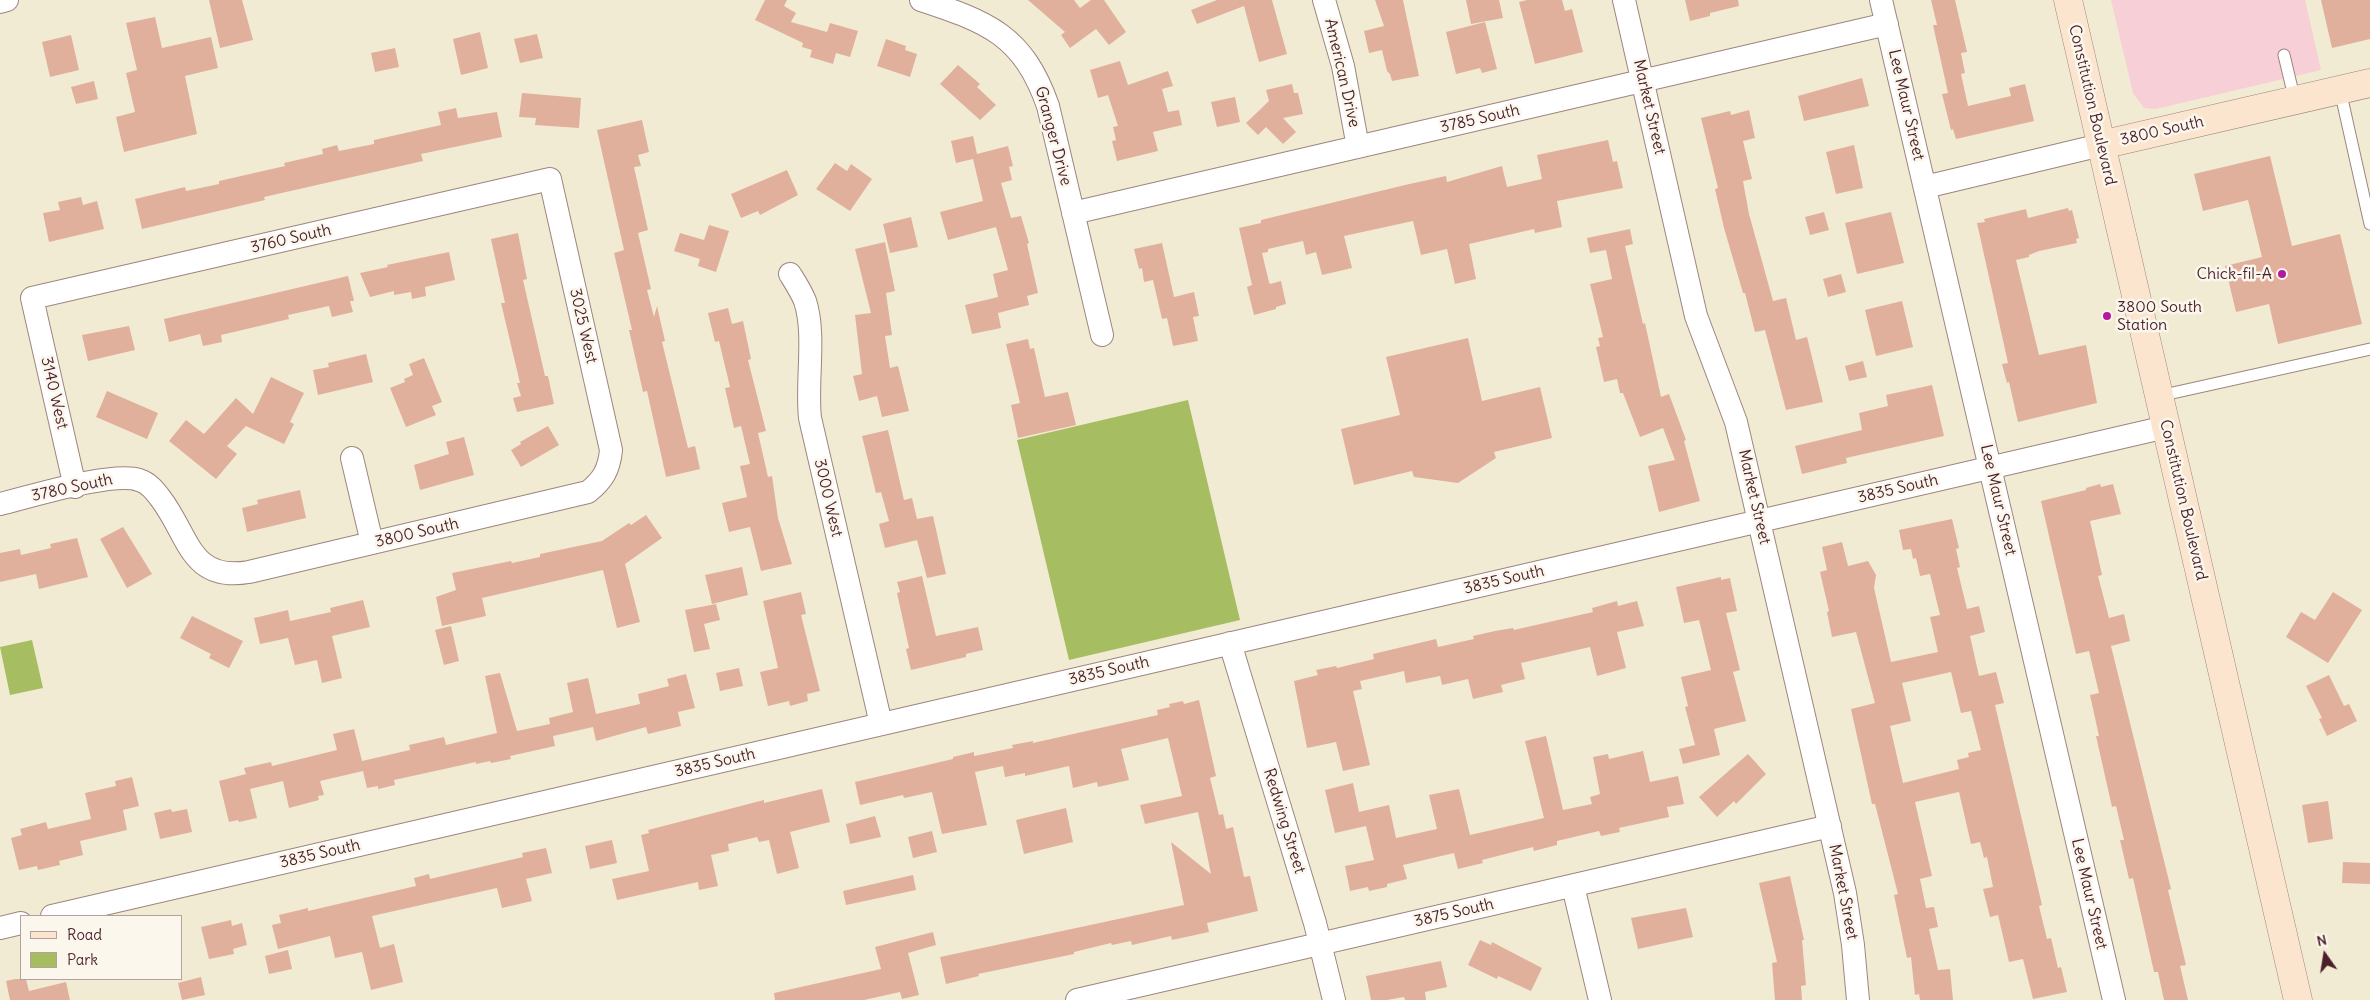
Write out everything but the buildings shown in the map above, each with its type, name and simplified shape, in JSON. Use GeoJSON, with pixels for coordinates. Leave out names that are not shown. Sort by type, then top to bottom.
{"type":"FeatureCollection","features":[{"type":"Feature","properties":{"kind":"main road","name":"Constitution Boulevard"},"geometry":{"type":"LineString","coordinates":[[2068,0],[2298,1000]]}},
{"type":"Feature","properties":{"kind":"main road","name":"3800 South"},"geometry":{"type":"LineString","coordinates":[[2101,145],[2370,83]]}},
{"type":"Feature","properties":{"kind":"street"},"geometry":{"type":"LineString","coordinates":[[0,2],[7,0]]}},
{"type":"Feature","properties":{"kind":"street","name":"Granger Drive"},"geometry":{"type":"LineString","coordinates":[[921,0],[978,22],[1003,36],[1024,56],[1039,80],[1048,106],[1102,335]]}},
{"type":"Feature","properties":{"kind":"street","name":"American Drive"},"geometry":{"type":"LineString","coordinates":[[1324,0],[1343,66],[1358,147]]}},
{"type":"Feature","properties":{"kind":"street","name":"Market Street"},"geometry":{"type":"LineString","coordinates":[[1624,0],[1696,316],[1736,422],[1845,893],[1853,945],[1858,1000]]}},
{"type":"Feature","properties":{"kind":"street","name":"Lee Maur Street"},"geometry":{"type":"LineString","coordinates":[[1882,0],[2114,1000]]}},
{"type":"Feature","properties":{"kind":"street","name":"3785 South"},"geometry":{"type":"LineString","coordinates":[[1073,213],[1887,24]]}},
{"type":"Feature","properties":{"kind":"street","name":"3800 South"},"geometry":{"type":"LineString","coordinates":[[1925,187],[2101,145]]}},
{"type":"Feature","properties":{"kind":"street","name":"3760 South"},"geometry":{"type":"LineString","coordinates":[[32,298],[550,179]]}},
{"type":"Feature","properties":{"kind":"street","name":"3025 West"},"geometry":{"type":"LineString","coordinates":[[550,179],[609,440],[610,462],[607,473]]}},
{"type":"Feature","properties":{"kind":"street","name":"3000 West"},"geometry":{"type":"LineString","coordinates":[[790,274],[801,292],[808,314],[808,395],[810,418],[881,724]]}},
{"type":"Feature","properties":{"kind":"street","name":"3140 West"},"geometry":{"type":"LineString","coordinates":[[32,298],[75,487]]}},
{"type":"Feature","properties":{"kind":"street","name":"3835 South"},"geometry":{"type":"LineString","coordinates":[[56,915],[2166,426]]}},
{"type":"Feature","properties":{"kind":"street"},"geometry":{"type":"LineString","coordinates":[[352,458],[372,543]]}},
{"type":"Feature","properties":{"kind":"street","name":"3800 South"},"geometry":{"type":"LineString","coordinates":[[219,572],[229,574],[249,572],[578,496],[594,488],[607,473]]}},
{"type":"Feature","properties":{"kind":"street","name":"3780 South"},"geometry":{"type":"LineString","coordinates":[[0,504],[107,479],[140,480],[151,486],[167,506],[196,558],[210,569],[219,572]]}},
{"type":"Feature","properties":{"kind":"street","name":"Redwing Street"},"geometry":{"type":"LineString","coordinates":[[1230,643],[1321,944],[1334,1000]]}},
{"type":"Feature","properties":{"kind":"street","name":"3875 South"},"geometry":{"type":"LineString","coordinates":[[1077,1000],[1830,826]]}},
{"type":"Feature","properties":{"kind":"street"},"geometry":{"type":"LineString","coordinates":[[1573,886],[1600,1000]]}},
{"type":"Feature","properties":{"kind":"street"},"geometry":{"type":"LineString","coordinates":[[0,928],[20,924]]}},
{"type":"Feature","properties":{"kind":"lane"},"geometry":{"type":"LineString","coordinates":[[2284,55],[2295,100]]}},
{"type":"Feature","properties":{"kind":"lane"},"geometry":{"type":"LineString","coordinates":[[2340,90],[2370,224]]}},
{"type":"Feature","properties":{"kind":"lane"},"geometry":{"type":"LineString","coordinates":[[2159,396],[2370,349]]}},
{"type":"Feature","properties":{"kind":"shaded area"},"geometry":{"type":"Polygon","coordinates":[[[2111,0],[2305,0],[2321,70],[2156,109],[2144,108],[2133,93],[2111,0]]]}},
{"type":"Feature","properties":{"kind":"green space"},"geometry":{"type":"Polygon","coordinates":[[[1188,400],[1240,620],[1069,660],[1017,440],[1188,400]]]}},
{"type":"Feature","properties":{"kind":"green space"},"geometry":{"type":"Polygon","coordinates":[[[32,640],[43,688],[10,695],[0,647],[32,640]]]}},
{"type":"Feature","properties":{"kind":"place","name":"Chick-fil-A"},"geometry":{"type":"Point","coordinates":[2282,274]}},
{"type":"Feature","properties":{"kind":"place","name":"3800 South Station"},"geometry":{"type":"Point","coordinates":[2107,316]}}]}
